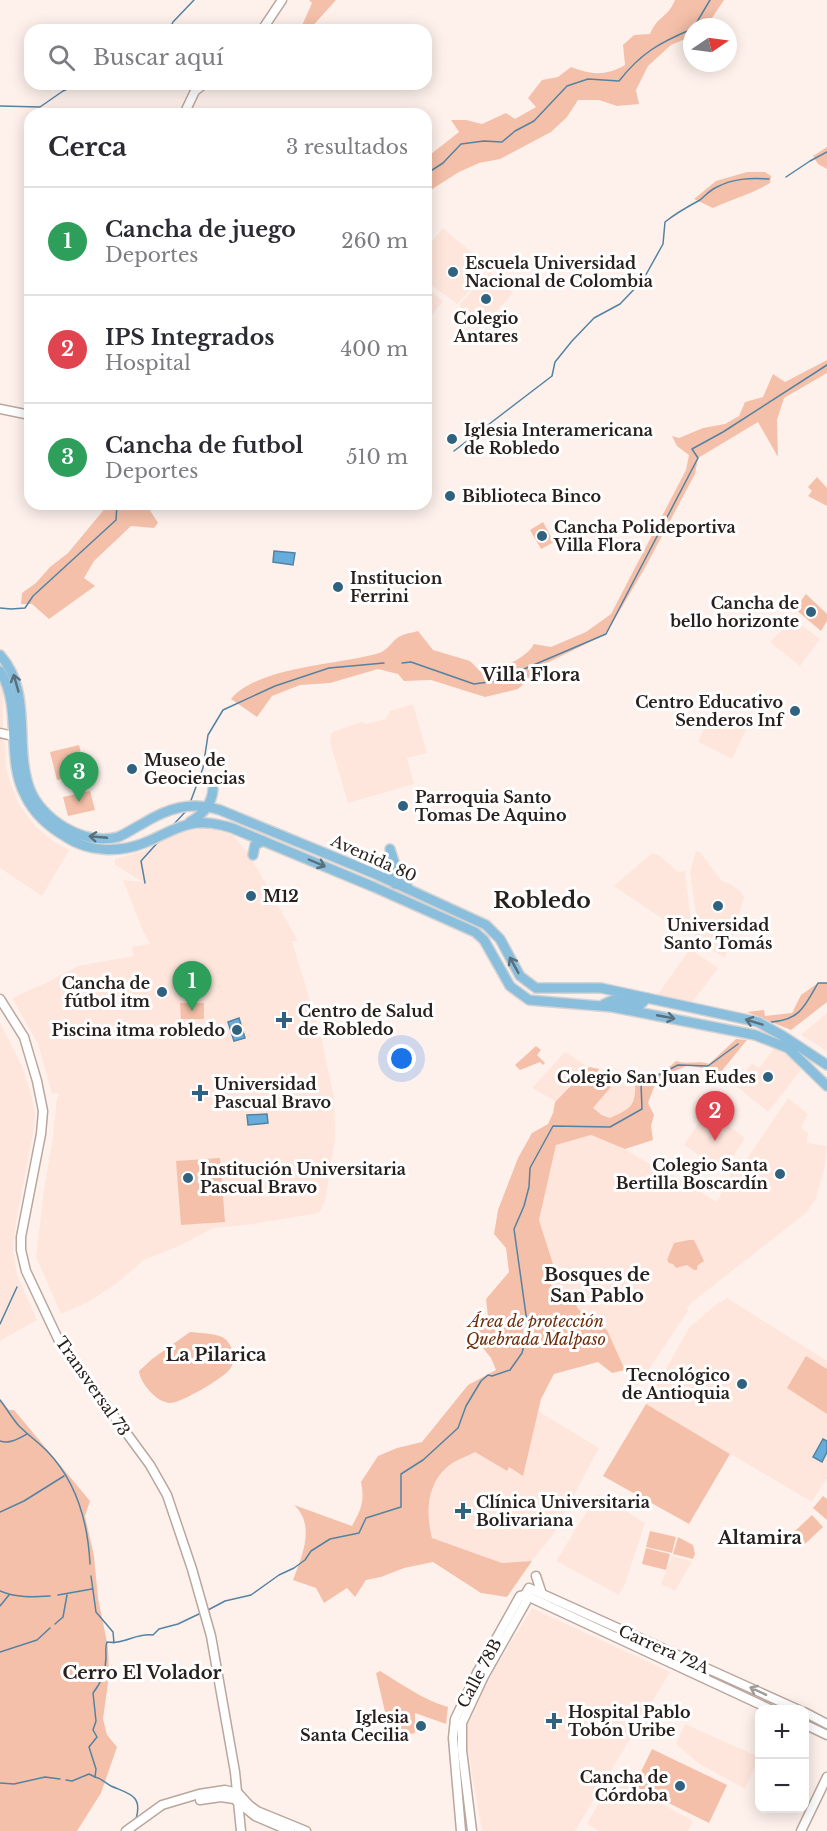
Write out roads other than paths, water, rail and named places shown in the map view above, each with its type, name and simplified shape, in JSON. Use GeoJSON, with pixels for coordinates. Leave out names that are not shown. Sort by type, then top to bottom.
{"type":"FeatureCollection","features":[{"type":"Feature","properties":{"kind":"main road"},"geometry":{"type":"LineString","coordinates":[[266,24],[282,0]]}},
{"type":"Feature","properties":{"kind":"main road"},"geometry":{"type":"LineString","coordinates":[[187,108],[196,90]]}},
{"type":"Feature","properties":{"kind":"main road"},"geometry":{"type":"LineString","coordinates":[[0,409],[24,414]]}},
{"type":"Feature","properties":{"kind":"main road","name":"Avenida 80"},"geometry":{"type":"LineString","coordinates":[[0,655],[15,676],[19,690],[26,777],[36,802],[57,822],[78,834],[97,838],[116,837],[167,811],[186,805],[204,808],[262,827],[374,873],[491,928],[501,941],[520,976],[539,989],[601,988],[758,1022],[783,1036],[827,1067]]}},
{"type":"Feature","properties":{"kind":"main road","name":"Avenida 80"},"geometry":{"type":"LineString","coordinates":[[0,671],[9,693],[16,769],[20,785],[29,804],[42,820],[72,841],[100,850],[132,847],[186,825],[216,824],[239,831],[374,887],[479,935],[510,986],[522,997],[537,1002],[601,1005],[690,1021],[765,1038],[794,1053],[825,1084]]}},
{"type":"Feature","properties":{"kind":"main road"},"geometry":{"type":"LineString","coordinates":[[0,733],[13,736],[23,752]]}},
{"type":"Feature","properties":{"kind":"main road"},"geometry":{"type":"LineString","coordinates":[[186,825],[204,808],[213,794],[213,789]]}},
{"type":"Feature","properties":{"kind":"main road"},"geometry":{"type":"LineString","coordinates":[[239,831],[251,827],[262,827]]}},
{"type":"Feature","properties":{"kind":"main road"},"geometry":{"type":"LineString","coordinates":[[253,855],[255,845],[263,841]]}},
{"type":"Feature","properties":{"kind":"main road"},"geometry":{"type":"LineString","coordinates":[[390,849],[399,876],[412,892]]}},
{"type":"Feature","properties":{"kind":"main road"},"geometry":{"type":"LineString","coordinates":[[383,861],[393,882],[411,905]]}},
{"type":"Feature","properties":{"kind":"main road"},"geometry":{"type":"LineString","coordinates":[[339,872],[344,871],[362,877],[374,873]]}},
{"type":"Feature","properties":{"kind":"main road"},"geometry":{"type":"LineString","coordinates":[[374,887],[380,882],[393,882]]}},
{"type":"Feature","properties":{"kind":"main road"},"geometry":{"type":"LineString","coordinates":[[562,988],[570,995],[563,1003]]}},
{"type":"Feature","properties":{"kind":"main road"},"geometry":{"type":"LineString","coordinates":[[586,1004],[578,1000],[579,992],[597,991],[601,988]]}},
{"type":"Feature","properties":{"kind":"main road"},"geometry":{"type":"LineString","coordinates":[[601,1005],[613,1000],[642,1004],[647,998]]}},
{"type":"Feature","properties":{"kind":"main road","name":"Transversal 73"},"geometry":{"type":"LineString","coordinates":[[0,999],[24,1037],[31,1056],[43,1111],[41,1134],[21,1237],[21,1250],[26,1271],[59,1341],[162,1484],[204,1612],[217,1667],[231,1760]]}},
{"type":"Feature","properties":{"kind":"main road"},"geometry":{"type":"LineString","coordinates":[[825,1084],[821,1075],[827,1067]]}},
{"type":"Feature","properties":{"kind":"main road"},"geometry":{"type":"LineString","coordinates":[[519,1613],[542,1599],[536,1576]]}},
{"type":"Feature","properties":{"kind":"main road"},"geometry":{"type":"LineString","coordinates":[[195,1580],[199,1587],[208,1591]]}},
{"type":"Feature","properties":{"kind":"main road","name":"Carrera 72A"},"geometry":{"type":"LineString","coordinates":[[527,1591],[761,1705]]}},
{"type":"Feature","properties":{"kind":"main road","name":"Calle 78B"},"geometry":{"type":"LineString","coordinates":[[472,1831],[462,1750],[462,1723],[526,1600],[527,1591]]}},
{"type":"Feature","properties":{"kind":"main road","name":"Calle 78B"},"geometry":{"type":"LineString","coordinates":[[460,1831],[461,1818],[453,1738],[455,1719],[472,1682],[520,1596],[527,1591]]}},
{"type":"Feature","properties":{"kind":"main road","name":"Carrera 72A"},"geometry":{"type":"LineString","coordinates":[[542,1599],[788,1705]]}},
{"type":"Feature","properties":{"kind":"main road"},"geometry":{"type":"LineString","coordinates":[[494,1658],[492,1652],[495,1642]]}},
{"type":"Feature","properties":{"kind":"main road"},"geometry":{"type":"LineString","coordinates":[[713,1682],[716,1672]]}},
{"type":"Feature","properties":{"kind":"main road"},"geometry":{"type":"LineString","coordinates":[[809,1713],[827,1713]]}},
{"type":"Feature","properties":{"kind":"main road"},"geometry":{"type":"LineString","coordinates":[[809,1714],[827,1724]]}},
{"type":"Feature","properties":{"kind":"main road"},"geometry":{"type":"LineString","coordinates":[[809,1726],[827,1735]]}},
{"type":"Feature","properties":{"kind":"main road"},"geometry":{"type":"LineString","coordinates":[[231,1760],[231,1774],[236,1796],[255,1816],[290,1831]]}},
{"type":"Feature","properties":{"kind":"main road"},"geometry":{"type":"LineString","coordinates":[[231,1760],[241,1829]]}},
{"type":"Feature","properties":{"kind":"main road"},"geometry":{"type":"LineString","coordinates":[[222,1790],[231,1774]]}},
{"type":"Feature","properties":{"kind":"main road"},"geometry":{"type":"LineString","coordinates":[[801,1831],[827,1777]]}},
{"type":"Feature","properties":{"kind":"main road"},"geometry":{"type":"LineString","coordinates":[[128,1829],[160,1806],[222,1790],[257,1810],[306,1831]]}},
{"type":"Feature","properties":{"kind":"main road"},"geometry":{"type":"LineString","coordinates":[[187,1800],[236,1796]]}},
{"type":"Feature","properties":{"kind":"main road"},"geometry":{"type":"LineString","coordinates":[[241,1829],[246,1818],[255,1816]]}},
{"type":"Feature","properties":{"kind":"water"},"geometry":{"type":"Polygon","coordinates":[[[274,551],[295,553],[293,565],[273,562],[274,551]]]}},
{"type":"Feature","properties":{"kind":"water","name":"Piscina itma robledo"},"geometry":{"type":"Polygon","coordinates":[[[239,1018],[245,1038],[234,1041],[228,1022],[239,1018]]]}},
{"type":"Feature","properties":{"kind":"water"},"geometry":{"type":"Polygon","coordinates":[[[267,1114],[268,1123],[248,1125],[247,1115],[267,1114]]]}},
{"type":"Feature","properties":{"kind":"water"},"geometry":{"type":"Polygon","coordinates":[[[823,1439],[827,1441],[827,1452],[822,1462],[813,1457],[823,1439]]]}},
{"type":"Feature","properties":{"kind":"waterway"},"geometry":{"type":"LineString","coordinates":[[172,24],[194,0]]}},
{"type":"Feature","properties":{"kind":"waterway"},"geometry":{"type":"LineString","coordinates":[[699,18],[710,0]]}},
{"type":"Feature","properties":{"kind":"waterway"},"geometry":{"type":"LineString","coordinates":[[432,170],[443,163],[461,144],[484,141],[502,142],[515,131],[534,121],[567,86],[588,79],[619,81],[651,50],[683,33]]}},
{"type":"Feature","properties":{"kind":"waterway"},"geometry":{"type":"LineString","coordinates":[[0,106],[40,107],[65,90]]}},
{"type":"Feature","properties":{"kind":"waterway"},"geometry":{"type":"LineString","coordinates":[[786,177],[827,152]]}},
{"type":"Feature","properties":{"kind":"waterway"},"geometry":{"type":"LineString","coordinates":[[454,451],[552,376],[555,362],[572,341],[594,318],[620,304],[643,280],[663,244],[665,222],[713,189],[728,182],[742,179],[769,179]]}},
{"type":"Feature","properties":{"kind":"waterway"},"geometry":{"type":"LineString","coordinates":[[402,663],[411,662],[474,684],[496,681],[606,634],[698,458],[692,449],[723,432],[827,365]]}},
{"type":"Feature","properties":{"kind":"waterway"},"geometry":{"type":"LineString","coordinates":[[0,608],[25,608],[33,596],[116,520],[117,510]]}},
{"type":"Feature","properties":{"kind":"waterway"},"geometry":{"type":"LineString","coordinates":[[190,803],[203,768],[208,735],[223,710],[275,686],[329,668],[384,663]]}},
{"type":"Feature","properties":{"kind":"waterway"},"geometry":{"type":"LineString","coordinates":[[174,824],[187,810]]}},
{"type":"Feature","properties":{"kind":"waterway"},"geometry":{"type":"LineString","coordinates":[[145,883],[141,861],[159,841]]}},
{"type":"Feature","properties":{"kind":"waterway"},"geometry":{"type":"LineString","coordinates":[[771,1022],[781,1021],[795,1015],[805,1005],[818,983],[827,983]]}},
{"type":"Feature","properties":{"kind":"waterway"},"geometry":{"type":"LineString","coordinates":[[208,1610],[225,1601],[251,1595],[279,1575],[294,1568],[305,1560],[311,1551],[330,1539],[359,1533],[366,1518],[401,1507],[401,1474],[423,1460],[458,1428],[466,1406],[481,1381],[488,1375],[492,1376],[510,1370],[522,1353],[528,1329],[514,1229],[529,1187],[530,1168],[553,1126],[610,1127],[642,1109],[641,1084],[678,1065],[708,1066],[738,1044]]}},
{"type":"Feature","properties":{"kind":"waterway"},"geometry":{"type":"LineString","coordinates":[[0,1324],[17,1287]]}},
{"type":"Feature","properties":{"kind":"waterway"},"geometry":{"type":"LineString","coordinates":[[0,1400],[19,1426],[47,1451],[66,1476],[83,1518],[90,1564]]}},
{"type":"Feature","properties":{"kind":"waterway"},"geometry":{"type":"LineString","coordinates":[[0,1441],[11,1441],[27,1434]]}},
{"type":"Feature","properties":{"kind":"waterway"},"geometry":{"type":"LineString","coordinates":[[0,1512],[24,1501],[64,1476]]}},
{"type":"Feature","properties":{"kind":"waterway"},"geometry":{"type":"LineString","coordinates":[[91,1576],[96,1612],[113,1632],[114,1643]]}},
{"type":"Feature","properties":{"kind":"waterway"},"geometry":{"type":"LineString","coordinates":[[58,1595],[92,1589]]}},
{"type":"Feature","properties":{"kind":"waterway"},"geometry":{"type":"LineString","coordinates":[[0,1591],[18,1596],[50,1596]]}},
{"type":"Feature","properties":{"kind":"waterway"},"geometry":{"type":"LineString","coordinates":[[0,1606],[9,1595]]}},
{"type":"Feature","properties":{"kind":"waterway"},"geometry":{"type":"LineString","coordinates":[[55,1624],[63,1617],[67,1595]]}},
{"type":"Feature","properties":{"kind":"waterway"},"geometry":{"type":"LineString","coordinates":[[136,1819],[138,1805],[133,1796],[95,1777],[96,1769],[89,1747],[97,1737],[93,1730],[96,1721],[93,1693],[104,1671],[106,1644],[141,1635],[153,1635],[159,1629],[178,1624],[201,1613]]}},
{"type":"Feature","properties":{"kind":"waterway"},"geometry":{"type":"LineString","coordinates":[[0,1652],[37,1640],[50,1628]]}},
{"type":"Feature","properties":{"kind":"waterway"},"geometry":{"type":"LineString","coordinates":[[66,1780],[72,1781],[89,1774],[95,1777]]}},
{"type":"Feature","properties":{"kind":"waterway"},"geometry":{"type":"LineString","coordinates":[[0,1783],[14,1784],[45,1777],[60,1779]]}},
{"type":"Feature","properties":{"kind":"place","name":"Escuela Universidad Nacional de Colombia"},"geometry":{"type":"Point","coordinates":[453,272]}},
{"type":"Feature","properties":{"kind":"place","name":"Colegio Antares"},"geometry":{"type":"Point","coordinates":[486,299]}},
{"type":"Feature","properties":{"kind":"place","name":"Iglesia Interamericana de Robledo"},"geometry":{"type":"Point","coordinates":[452,439]}},
{"type":"Feature","properties":{"kind":"place","name":"Biblioteca Binco"},"geometry":{"type":"Point","coordinates":[450,496]}},
{"type":"Feature","properties":{"kind":"place","name":"Cancha Polideportiva Villa Flora"},"geometry":{"type":"Point","coordinates":[542,536]}},
{"type":"Feature","properties":{"kind":"place","name":"Institucion Ferrini"},"geometry":{"type":"Point","coordinates":[338,587]}},
{"type":"Feature","properties":{"kind":"place","name":"Cancha de bello horizonte"},"geometry":{"type":"Point","coordinates":[811,612]}},
{"type":"Feature","properties":{"kind":"place","name":"Centro Educativo Senderos Inf"},"geometry":{"type":"Point","coordinates":[795,711]}},
{"type":"Feature","properties":{"kind":"place","name":"Museo de Geociencias"},"geometry":{"type":"Point","coordinates":[132,769]}},
{"type":"Feature","properties":{"kind":"place","name":"Cancha de futbol"},"geometry":{"type":"Point","coordinates":[79,802]}},
{"type":"Feature","properties":{"kind":"place","name":"Parroquia Santo Tomas De Aquino"},"geometry":{"type":"Point","coordinates":[403,806]}},
{"type":"Feature","properties":{"kind":"place","name":"M12"},"geometry":{"type":"Point","coordinates":[251,896]}},
{"type":"Feature","properties":{"kind":"place","name":"Universidad Santo Tomás"},"geometry":{"type":"Point","coordinates":[718,906]}},
{"type":"Feature","properties":{"kind":"place","name":"Cancha de fútbol itm"},"geometry":{"type":"Point","coordinates":[162,992]}},
{"type":"Feature","properties":{"kind":"place","name":"Cancha de juego"},"geometry":{"type":"Point","coordinates":[192,1011]}},
{"type":"Feature","properties":{"kind":"place","name":"Centro de Salud de Robledo"},"geometry":{"type":"Point","coordinates":[284,1020]}},
{"type":"Feature","properties":{"kind":"place","name":"Piscina itma robledo"},"geometry":{"type":"Point","coordinates":[237,1030]}},
{"type":"Feature","properties":{"kind":"place","name":"Colegio San Juan Eudes"},"geometry":{"type":"Point","coordinates":[768,1077]}},
{"type":"Feature","properties":{"kind":"place","name":"Universidad Pascual Bravo"},"geometry":{"type":"Point","coordinates":[200,1093]}},
{"type":"Feature","properties":{"kind":"place","name":"IPS Integrados"},"geometry":{"type":"Point","coordinates":[715,1141]}},
{"type":"Feature","properties":{"kind":"place","name":"Colegio Santa Bertilla Boscardín"},"geometry":{"type":"Point","coordinates":[780,1174]}},
{"type":"Feature","properties":{"kind":"place","name":"Institución Universitaria Pascual Bravo"},"geometry":{"type":"Point","coordinates":[188,1178]}},
{"type":"Feature","properties":{"kind":"place","name":"Tecnológico de Antioquia"},"geometry":{"type":"Point","coordinates":[742,1384]}},
{"type":"Feature","properties":{"kind":"place","name":"Clínica Universitaria Bolivariana"},"geometry":{"type":"Point","coordinates":[463,1511]}},
{"type":"Feature","properties":{"kind":"place","name":"Hospital Pablo Tobón Uribe"},"geometry":{"type":"Point","coordinates":[554,1721]}},
{"type":"Feature","properties":{"kind":"place","name":"Iglesia Santa Cecilia"},"geometry":{"type":"Point","coordinates":[421,1726]}},
{"type":"Feature","properties":{"kind":"place","name":"Cancha de Córdoba"},"geometry":{"type":"Point","coordinates":[680,1786]}},
{"type":"Feature","properties":{"kind":"district","name":"Villa Flora"},"geometry":{"type":"Point","coordinates":[531,675]}},
{"type":"Feature","properties":{"kind":"district","name":"Robledo"},"geometry":{"type":"Point","coordinates":[542,900]}},
{"type":"Feature","properties":{"kind":"district","name":"Bosques de San Pablo"},"geometry":{"type":"Point","coordinates":[597,1285]}},
{"type":"Feature","properties":{"kind":"district","name":"La Pilarica"},"geometry":{"type":"Point","coordinates":[216,1355]}},
{"type":"Feature","properties":{"kind":"district","name":"Altamira"},"geometry":{"type":"Point","coordinates":[760,1538]}},
{"type":"Feature","properties":{"kind":"district","name":"Cerro El Volador"},"geometry":{"type":"Point","coordinates":[142,1673]}},
{"type":"Feature","properties":{"kind":"park label","name":"Área de protección Quebrada Malpaso"},"geometry":{"type":"Point","coordinates":[536,1330]}}]}
